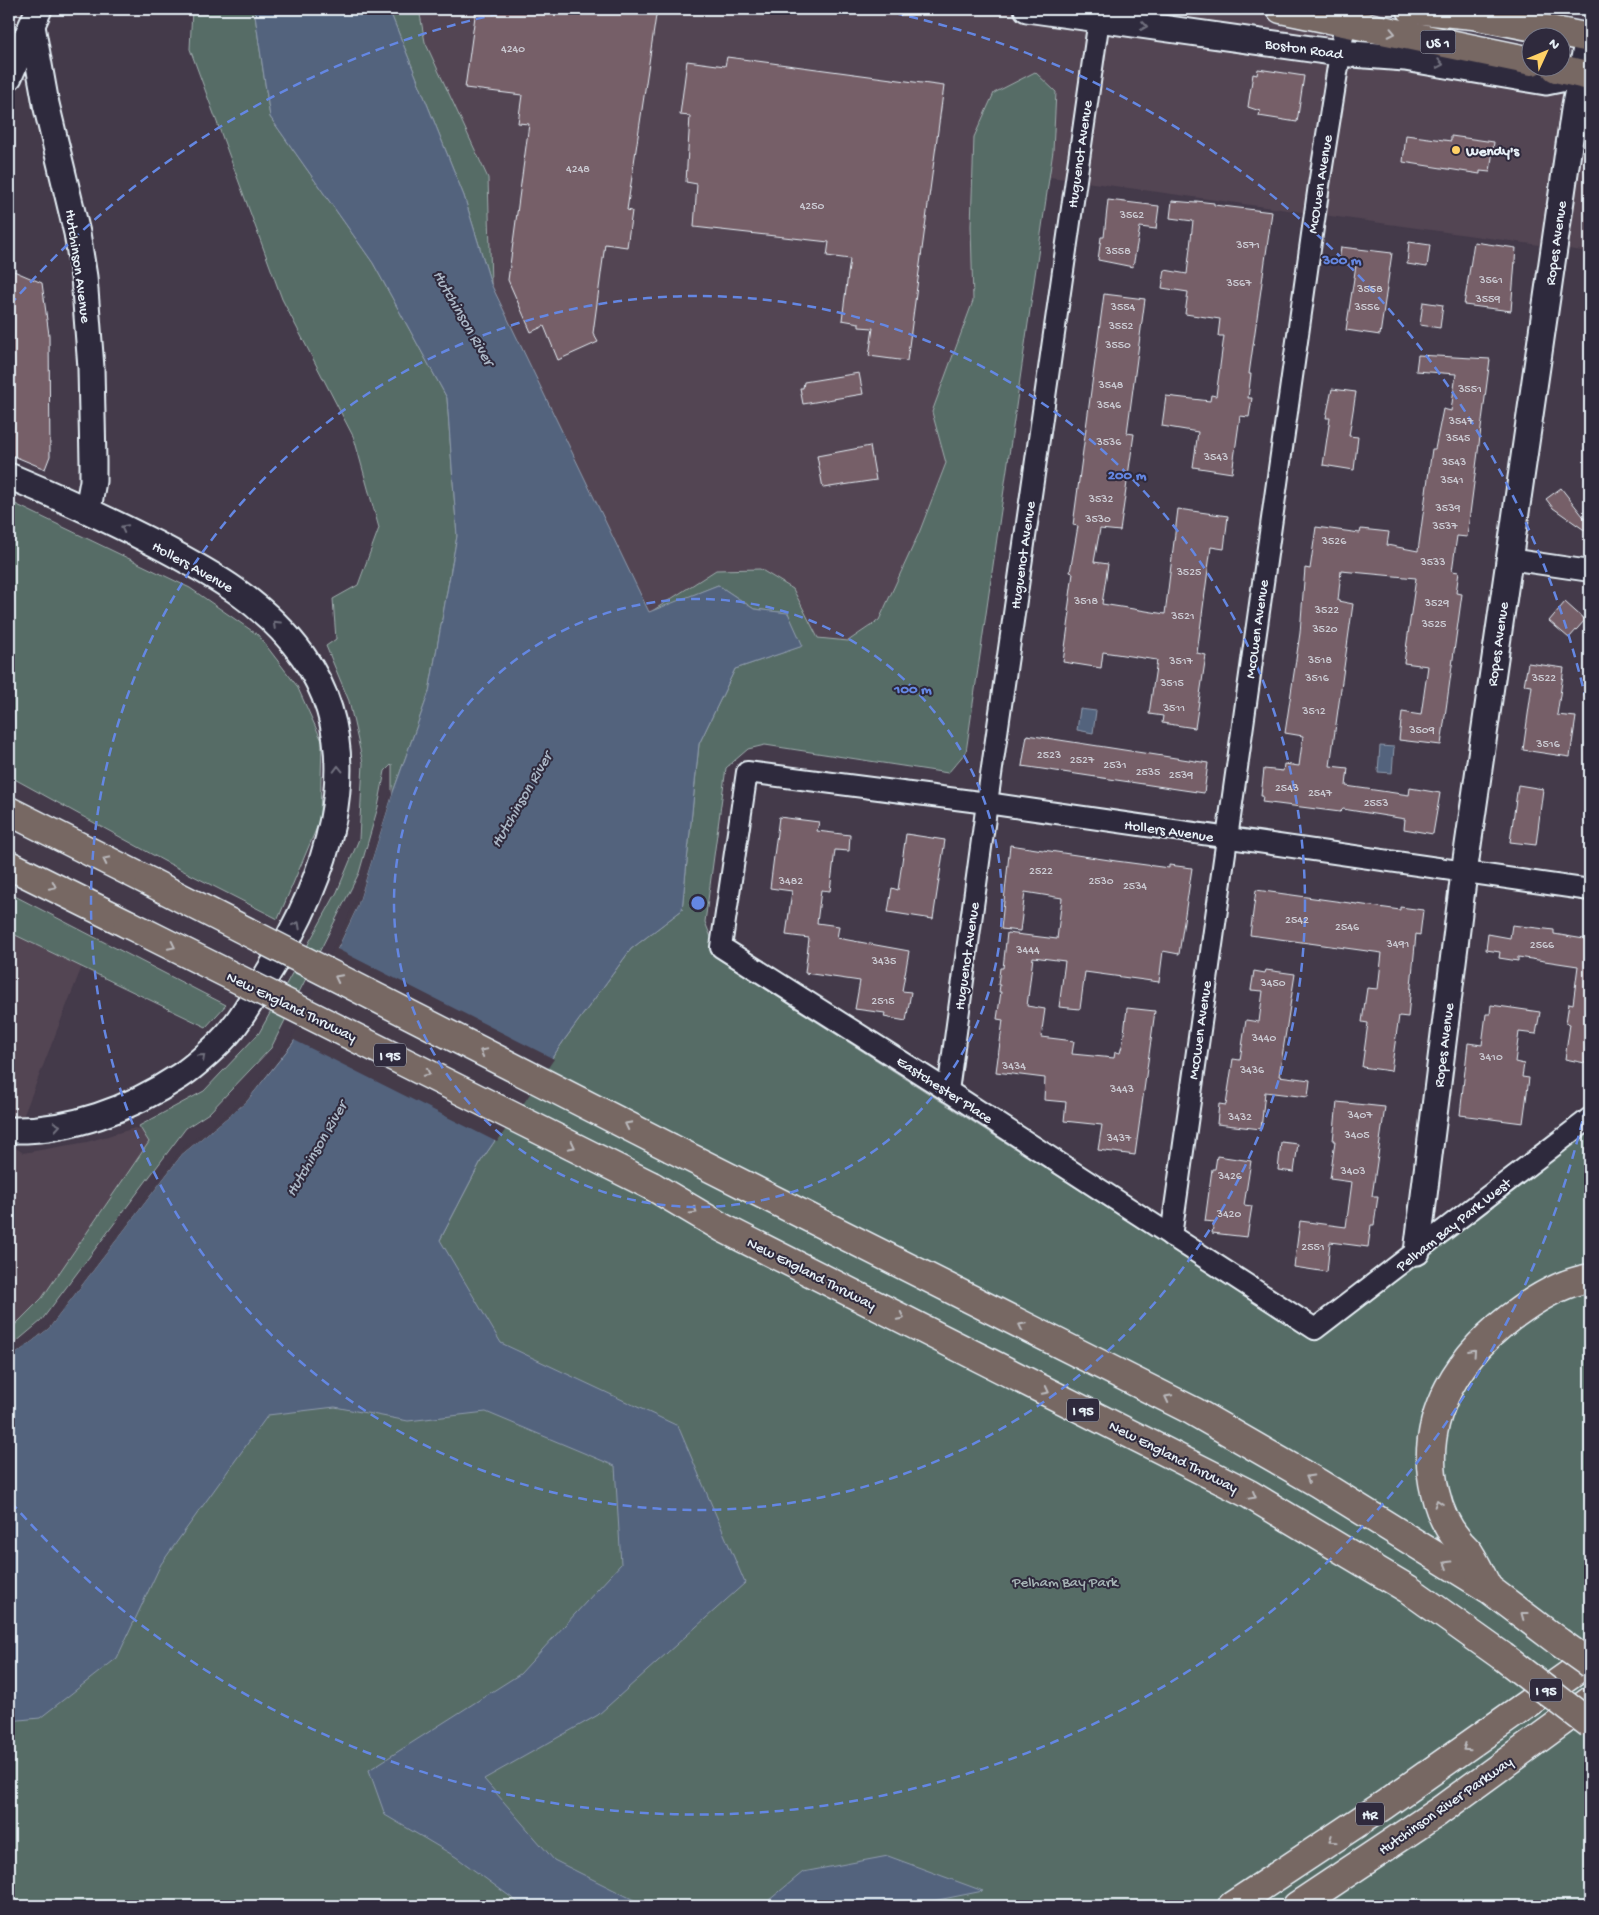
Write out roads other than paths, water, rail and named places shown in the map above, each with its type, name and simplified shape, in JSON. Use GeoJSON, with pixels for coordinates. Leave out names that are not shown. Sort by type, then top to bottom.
{"type":"FeatureCollection","features":[{"type":"Feature","properties":{"kind":"main road","name":"Boston Road"},"geometry":{"type":"LineString","coordinates":[[1281,9],[1522,59]]}},
{"type":"Feature","properties":{"kind":"main road","name":"US 1"},"geometry":{"type":"LineString","coordinates":[[1411,9],[1469,12],[1589,38]]}},
{"type":"Feature","properties":{"kind":"main road"},"geometry":{"type":"LineString","coordinates":[[9,810],[671,1148],[1193,1411],[1318,1483],[1489,1589],[1590,1664]]}},
{"type":"Feature","properties":{"kind":"main road","name":"New England Thruway"},"geometry":{"type":"LineString","coordinates":[[9,864],[652,1186],[723,1228],[1249,1494],[1408,1589],[1502,1656],[1590,1724]]}},
{"type":"Feature","properties":{"kind":"main road"},"geometry":{"type":"LineString","coordinates":[[1489,1589],[1469,1553],[1451,1532],[1437,1503],[1431,1458],[1436,1416],[1453,1378],[1476,1349],[1498,1328],[1548,1293],[1590,1278]]}},
{"type":"Feature","properties":{"kind":"main road"},"geometry":{"type":"LineString","coordinates":[[1555,1685],[1590,1646]]}},
{"type":"Feature","properties":{"kind":"main road","name":"HR"},"geometry":{"type":"LineString","coordinates":[[1232,1906],[1369,1814],[1590,1660]]}},
{"type":"Feature","properties":{"kind":"main road","name":"Hutchinson River Parkway"},"geometry":{"type":"LineString","coordinates":[[1297,1906],[1438,1812],[1590,1701]]}},
{"type":"Feature","properties":{"kind":"street","name":"Boston Road"},"geometry":{"type":"LineString","coordinates":[[1027,9],[1340,53],[1404,58],[1546,82],[1576,73]]}},
{"type":"Feature","properties":{"kind":"street"},"geometry":{"type":"LineString","coordinates":[[9,77],[35,17]]}},
{"type":"Feature","properties":{"kind":"street","name":"Hutchinson Avenue"},"geometry":{"type":"LineString","coordinates":[[35,17],[46,104],[77,233],[84,277],[91,368],[94,481],[88,509]]}},
{"type":"Feature","properties":{"kind":"street","name":"Huguenot Avenue"},"geometry":{"type":"LineString","coordinates":[[948,1091],[987,803],[1099,19]]}},
{"type":"Feature","properties":{"kind":"street","name":"McOwen Avenue"},"geometry":{"type":"LineString","coordinates":[[1171,1236],[1317,195],[1345,23]]}},
{"type":"Feature","properties":{"kind":"street","name":"Ropes Avenue"},"geometry":{"type":"LineString","coordinates":[[1417,1252],[1464,873],[1576,73],[1589,38]]}},
{"type":"Feature","properties":{"kind":"street","name":"Hollers Avenue"},"geometry":{"type":"LineString","coordinates":[[9,476],[88,509],[200,567],[236,589],[280,628],[304,658],[316,680],[330,716],[336,740],[338,795],[327,845],[298,925],[232,1030],[181,1075],[140,1099],[80,1122],[24,1131],[9,1130]]}},
{"type":"Feature","properties":{"kind":"street"},"geometry":{"type":"LineString","coordinates":[[1509,559],[1590,571]]}},
{"type":"Feature","properties":{"kind":"street","name":"Hollers Avenue"},"geometry":{"type":"LineString","coordinates":[[747,772],[987,803],[1590,890]]}},
{"type":"Feature","properties":{"kind":"street","name":"Eastchester Place"},"geometry":{"type":"LineString","coordinates":[[747,772],[721,946],[1315,1329]]}},
{"type":"Feature","properties":{"kind":"street","name":"Pelham Bay Park West"},"geometry":{"type":"LineString","coordinates":[[1315,1329],[1590,1118]]}},
{"type":"Feature","properties":{"kind":"water","name":"Hutchinson River"},"geometry":{"type":"Polygon","coordinates":[[[254,9],[389,9],[464,196],[491,284],[649,612],[718,585],[754,609],[788,613],[803,646],[735,669],[699,744],[682,910],[631,949],[565,1039],[481,1161],[440,1240],[501,1343],[678,1426],[745,1583],[598,1715],[484,1779],[554,1860],[646,1906],[523,1906],[456,1857],[385,1815],[369,1770],[520,1674],[621,1564],[615,1466],[486,1412],[408,1421],[335,1407],[268,1415],[161,1564],[117,1658],[40,1718],[9,1721],[9,1359],[49,1328],[182,1154],[246,1102],[293,1043],[357,907],[392,795],[429,692],[457,536],[447,398],[373,263],[270,117],[254,9]]]}},
{"type":"Feature","properties":{"kind":"water"},"geometry":{"type":"Polygon","coordinates":[[[1080,709],[1096,711],[1093,733],[1077,730],[1080,709]]]}},
{"type":"Feature","properties":{"kind":"water"},"geometry":{"type":"Polygon","coordinates":[[[1380,746],[1394,747],[1392,773],[1378,772],[1380,746]]]}},
{"type":"Feature","properties":{"kind":"water"},"geometry":{"type":"Polygon","coordinates":[[[888,1856],[983,1891],[908,1906],[762,1906],[803,1872],[888,1856]]]}},
{"type":"Feature","properties":{"kind":"place","name":"Wendy's"},"geometry":{"type":"Point","coordinates":[1456,150]}},
{"type":"Feature","properties":{"kind":"park label","name":"Pelham Bay Park"},"geometry":{"type":"Point","coordinates":[1065,1581]}}]}
